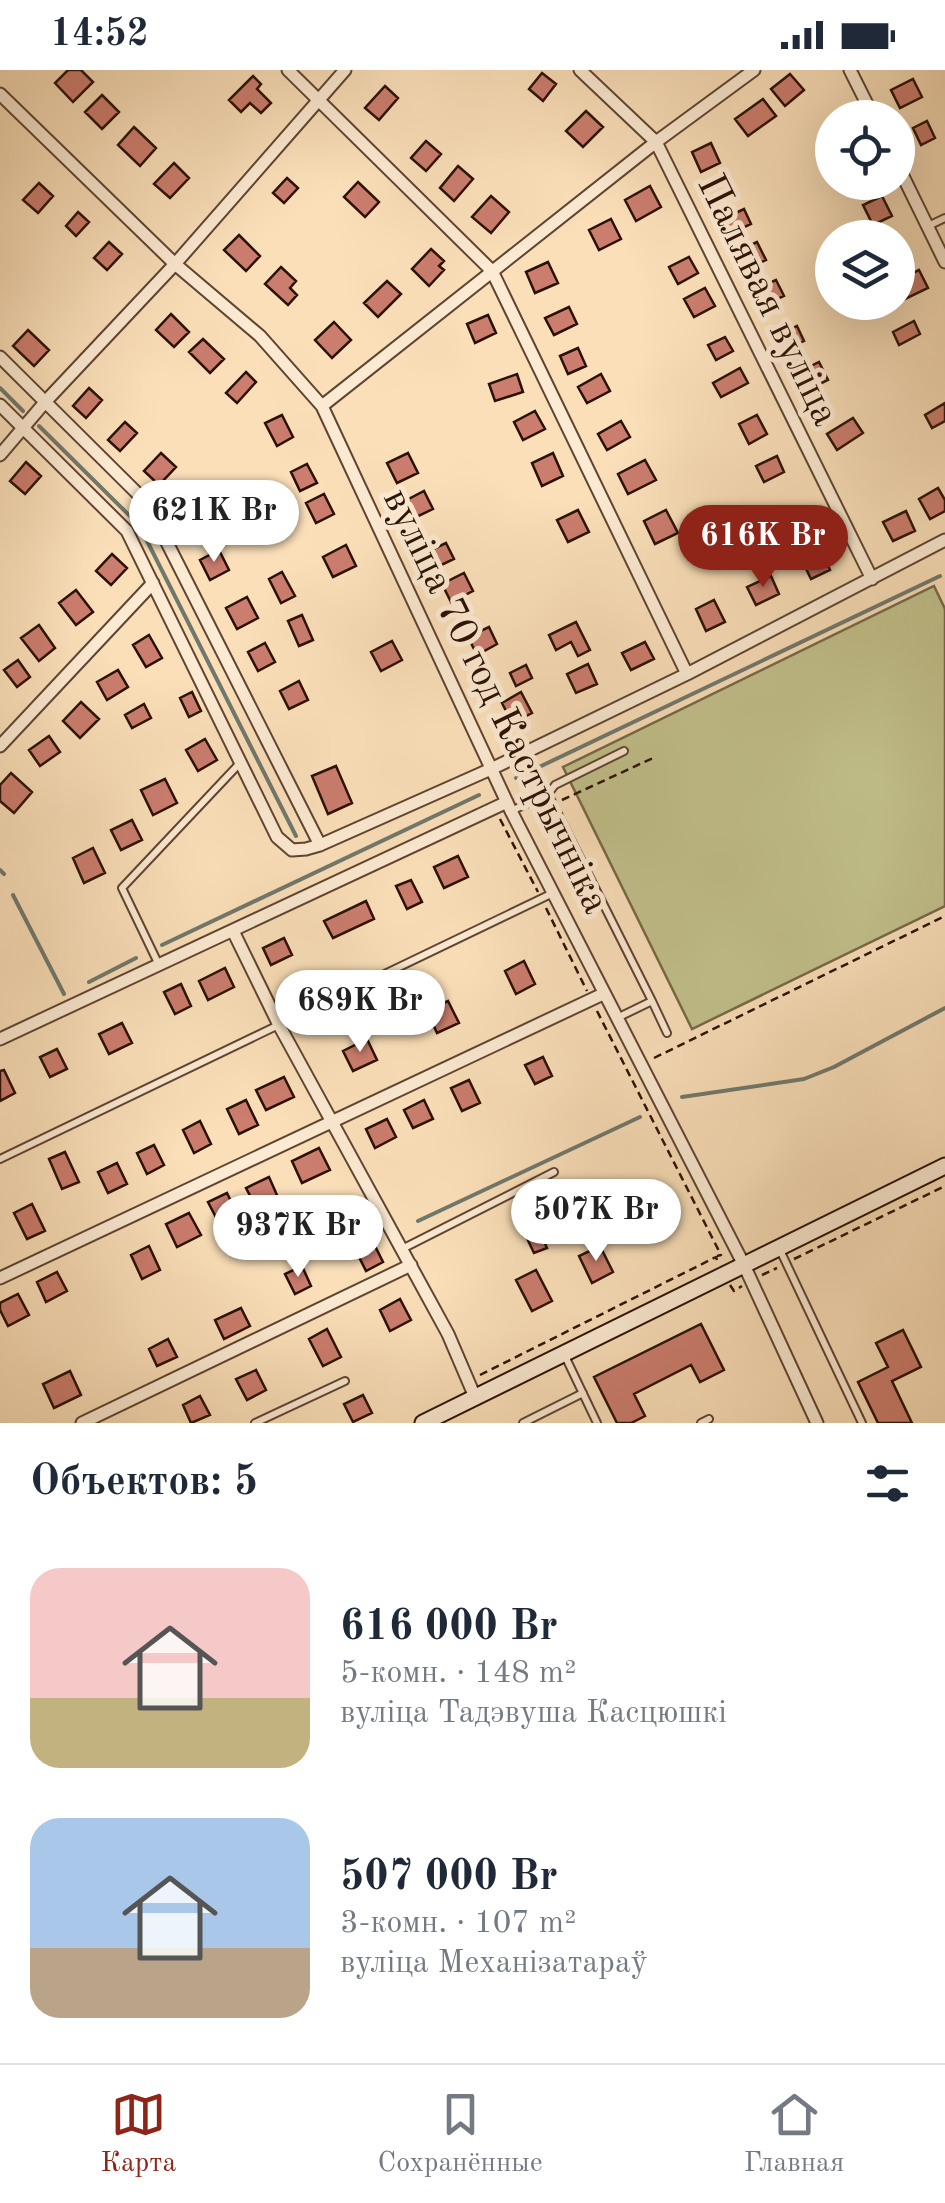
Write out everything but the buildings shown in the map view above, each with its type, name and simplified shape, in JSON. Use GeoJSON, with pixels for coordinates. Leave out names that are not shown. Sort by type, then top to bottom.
{"type":"FeatureCollection","features":[{"type":"Feature","properties":{"kind":"street"},"geometry":{"type":"LineString","coordinates":[[288,70],[492,271],[688,674]]}},
{"type":"Feature","properties":{"kind":"street"},"geometry":{"type":"LineString","coordinates":[[0,455],[345,70]]}},
{"type":"Feature","properties":{"kind":"street","name":"Палявая вуліца"},"geometry":{"type":"LineString","coordinates":[[580,70],[656,142],[872,579]]}},
{"type":"Feature","properties":{"kind":"street"},"geometry":{"type":"LineString","coordinates":[[322,406],[656,142],[754,70]]}},
{"type":"Feature","properties":{"kind":"street"},"geometry":{"type":"LineString","coordinates":[[850,70],[865,100]]}},
{"type":"Feature","properties":{"kind":"street","name":"вуліца 70 год Кастрычніка"},"geometry":{"type":"LineString","coordinates":[[0,94],[174,264],[260,336],[322,406],[547,896],[597,996],[616,1018],[744,1266],[817,1423]]}},
{"type":"Feature","properties":{"kind":"street"},"geometry":{"type":"LineString","coordinates":[[914,200],[945,262]]}},
{"type":"Feature","properties":{"kind":"street"},"geometry":{"type":"LineString","coordinates":[[0,357],[146,503],[320,845]]}},
{"type":"Feature","properties":{"kind":"street"},"geometry":{"type":"LineString","coordinates":[[0,405],[127,531],[277,837],[292,850],[320,845],[491,770],[688,674],[945,540]]}},
{"type":"Feature","properties":{"kind":"street"},"geometry":{"type":"LineString","coordinates":[[0,746],[152,583]]}},
{"type":"Feature","properties":{"kind":"street"},"geometry":{"type":"LineString","coordinates":[[0,1038],[504,807]]}},
{"type":"Feature","properties":{"kind":"street"},"geometry":{"type":"LineString","coordinates":[[233,931],[278,1026],[448,1334],[475,1398]]}},
{"type":"Feature","properties":{"kind":"street"},"geometry":{"type":"LineString","coordinates":[[0,1278],[597,996]]}},
{"type":"Feature","properties":{"kind":"street"},"geometry":{"type":"LineString","coordinates":[[423,1423],[744,1266],[783,1256],[945,1166]]}},
{"type":"Feature","properties":{"kind":"street"},"geometry":{"type":"LineString","coordinates":[[82,1423],[411,1265]]}},
{"type":"Feature","properties":{"kind":"lane"},"geometry":{"type":"LineString","coordinates":[[927,226],[945,218]]}},
{"type":"Feature","properties":{"kind":"lane"},"geometry":{"type":"LineString","coordinates":[[504,807],[548,794],[555,785],[624,751]]}},
{"type":"Feature","properties":{"kind":"lane"},"geometry":{"type":"LineString","coordinates":[[159,966],[122,888],[240,762]]}},
{"type":"Feature","properties":{"kind":"lane"},"geometry":{"type":"LineString","coordinates":[[548,794],[667,1033]]}},
{"type":"Feature","properties":{"kind":"lane"},"geometry":{"type":"LineString","coordinates":[[0,1159],[547,896]]}},
{"type":"Feature","properties":{"kind":"lane"},"geometry":{"type":"LineString","coordinates":[[616,1018],[652,1001]]}},
{"type":"Feature","properties":{"kind":"lane"},"geometry":{"type":"LineString","coordinates":[[402,1249],[554,1172]]}},
{"type":"Feature","properties":{"kind":"lane"},"geometry":{"type":"LineString","coordinates":[[783,1256],[862,1423]]}},
{"type":"Feature","properties":{"kind":"lane"},"geometry":{"type":"LineString","coordinates":[[564,1354],[596,1423]]}},
{"type":"Feature","properties":{"kind":"lane"},"geometry":{"type":"LineString","coordinates":[[255,1423],[345,1381]]}},
{"type":"Feature","properties":{"kind":"lane"},"geometry":{"type":"LineString","coordinates":[[523,1423],[583,1393]]}},
{"type":"Feature","properties":{"kind":"path"},"geometry":{"type":"LineString","coordinates":[[555,785],[563,801],[652,758]]}},
{"type":"Feature","properties":{"kind":"path"},"geometry":{"type":"LineString","coordinates":[[504,807],[721,1255],[716,1257]]}},
{"type":"Feature","properties":{"kind":"path"},"geometry":{"type":"LineString","coordinates":[[652,1059],[945,916]]}},
{"type":"Feature","properties":{"kind":"path"},"geometry":{"type":"LineString","coordinates":[[764,1275],[783,1256],[945,1186]]}},
{"type":"Feature","properties":{"kind":"shaded area"},"geometry":{"type":"Polygon","coordinates":[[[934,586],[945,609],[945,906],[692,1029],[563,767],[934,586]]]}},
{"type":"Feature","properties":{"kind":"waterway"},"geometry":{"type":"LineString","coordinates":[[0,388],[23,411]]}},
{"type":"Feature","properties":{"kind":"waterway"},"geometry":{"type":"LineString","coordinates":[[39,426],[139,525],[296,836]]}},
{"type":"Feature","properties":{"kind":"waterway"},"geometry":{"type":"LineString","coordinates":[[516,778],[940,576]]}},
{"type":"Feature","properties":{"kind":"waterway"},"geometry":{"type":"LineString","coordinates":[[162,945],[479,795]]}},
{"type":"Feature","properties":{"kind":"waterway"},"geometry":{"type":"LineString","coordinates":[[0,870],[4,874]]}},
{"type":"Feature","properties":{"kind":"waterway"},"geometry":{"type":"LineString","coordinates":[[13,895],[64,994]]}},
{"type":"Feature","properties":{"kind":"waterway"},"geometry":{"type":"LineString","coordinates":[[89,982],[136,958]]}},
{"type":"Feature","properties":{"kind":"waterway"},"geometry":{"type":"LineString","coordinates":[[682,1097],[804,1079],[945,1008]]}},
{"type":"Feature","properties":{"kind":"waterway"},"geometry":{"type":"LineString","coordinates":[[418,1221],[640,1117]]}}]}
